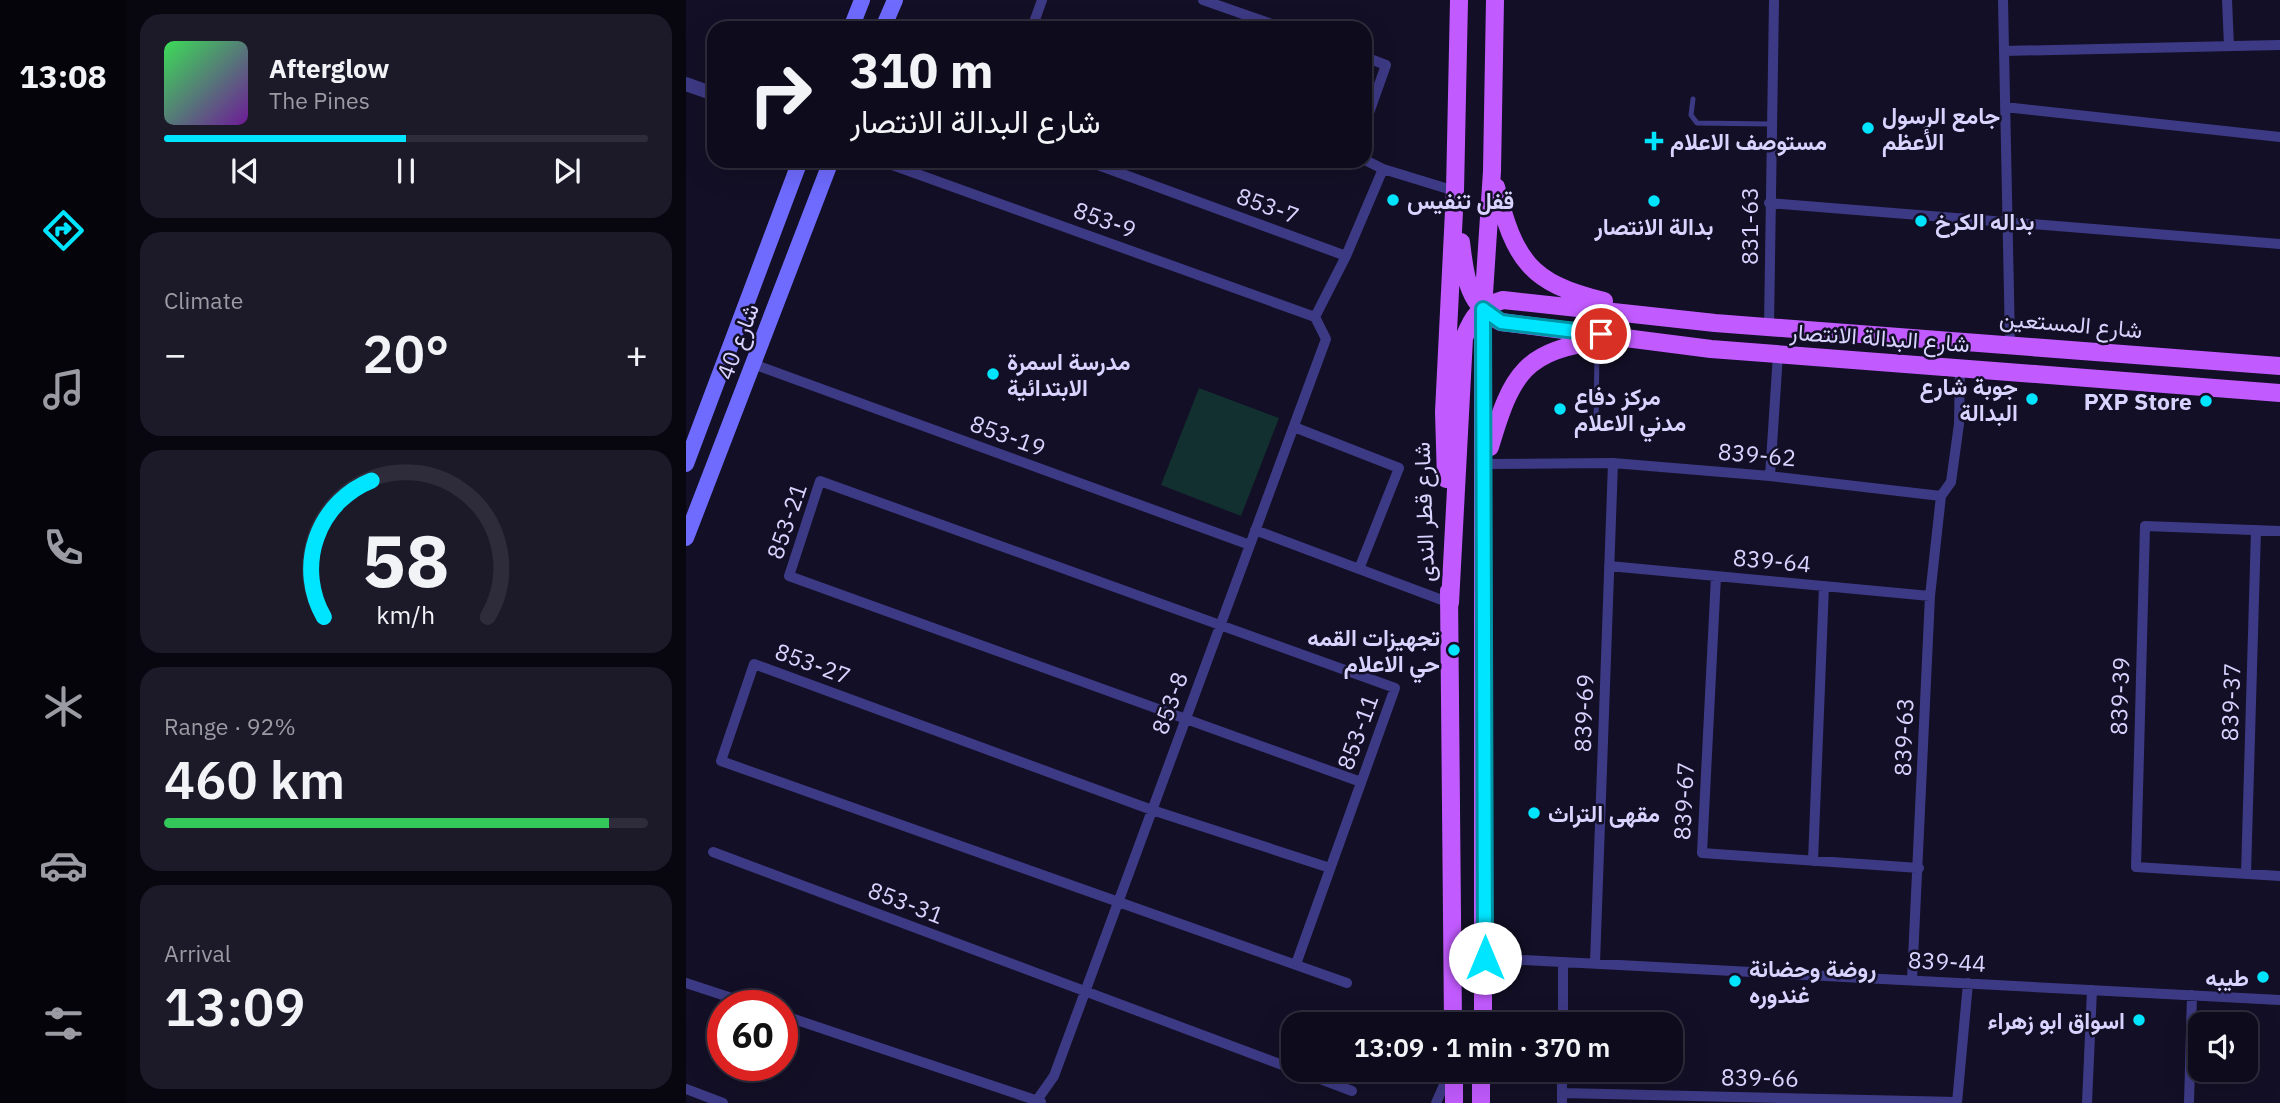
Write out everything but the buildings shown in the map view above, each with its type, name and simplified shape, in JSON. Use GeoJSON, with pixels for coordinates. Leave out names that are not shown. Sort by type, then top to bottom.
{"type":"FeatureCollection","features":[{"type":"Feature","properties":{"kind":"main road"},"geometry":{"type":"LineString","coordinates":[[854,21],[862,0]]}},
{"type":"Feature","properties":{"kind":"main road"},"geometry":{"type":"LineString","coordinates":[[886,21],[895,0]]}},
{"type":"Feature","properties":{"kind":"main road","name":"شارع قطر الندى"},"geometry":{"type":"LineString","coordinates":[[1453,1012],[1450,603],[1444,412],[1455,191],[1459,0]]}},
{"type":"Feature","properties":{"kind":"main road"},"geometry":{"type":"LineString","coordinates":[[1483,1012],[1483,309],[1492,171],[1495,0]]}},
{"type":"Feature","properties":{"kind":"main road","name":"شارع 40"},"geometry":{"type":"LineString","coordinates":[[686,464],[797,168]]}},
{"type":"Feature","properties":{"kind":"main road","name":"شارع 40"},"geometry":{"type":"LineString","coordinates":[[686,538],[690,514],[753,364],[828,168]]}},
{"type":"Feature","properties":{"kind":"main road"},"geometry":{"type":"LineString","coordinates":[[1492,171],[1512,243],[1528,267],[1570,293],[1672,318]]}},
{"type":"Feature","properties":{"kind":"main road"},"geometry":{"type":"LineString","coordinates":[[1455,191],[1466,284],[1483,309]]}},
{"type":"Feature","properties":{"kind":"main road","name":"شارع المستعين"},"geometry":{"type":"LineString","coordinates":[[1483,309],[1503,300],[1715,323],[2010,343],[2280,366]]}},
{"type":"Feature","properties":{"kind":"main road"},"geometry":{"type":"LineString","coordinates":[[1450,603],[1464,338],[1473,316],[1483,309]]}},
{"type":"Feature","properties":{"kind":"main road","name":"شارع البدالة الانتصار"},"geometry":{"type":"LineString","coordinates":[[1483,309],[1501,322],[1711,349],[2280,393]]}},
{"type":"Feature","properties":{"kind":"main road"},"geometry":{"type":"LineString","coordinates":[[1711,349],[1715,323]]}},
{"type":"Feature","properties":{"kind":"main road"},"geometry":{"type":"LineString","coordinates":[[1485,464],[1505,398],[1518,375],[1546,352],[1626,337]]}},
{"type":"Feature","properties":{"kind":"main road"},"geometry":{"type":"LineString","coordinates":[[1453,1082],[1454,1103]]}},
{"type":"Feature","properties":{"kind":"main road"},"geometry":{"type":"LineString","coordinates":[[1481,1082],[1481,1103]]}},
{"type":"Feature","properties":{"kind":"street"},"geometry":{"type":"LineString","coordinates":[[1034,21],[1042,0]]}},
{"type":"Feature","properties":{"kind":"street"},"geometry":{"type":"LineString","coordinates":[[1203,0],[1263,21]]}},
{"type":"Feature","properties":{"kind":"street","name":"831-63"},"geometry":{"type":"LineString","coordinates":[[1769,326],[1774,0]]}},
{"type":"Feature","properties":{"kind":"street"},"geometry":{"type":"LineString","coordinates":[[2003,0],[2010,343]]}},
{"type":"Feature","properties":{"kind":"street"},"geometry":{"type":"LineString","coordinates":[[2227,0],[2229,46]]}},
{"type":"Feature","properties":{"kind":"street"},"geometry":{"type":"LineString","coordinates":[[2004,51],[2280,45]]}},
{"type":"Feature","properties":{"kind":"street"},"geometry":{"type":"LineString","coordinates":[[1372,60],[1386,65],[1372,104]]}},
{"type":"Feature","properties":{"kind":"street"},"geometry":{"type":"LineString","coordinates":[[686,84],[707,92]]}},
{"type":"Feature","properties":{"kind":"street"},"geometry":{"type":"LineString","coordinates":[[2005,107],[2280,137]]}},
{"type":"Feature","properties":{"kind":"street"},"geometry":{"type":"LineString","coordinates":[[1372,164],[1455,191]]}},
{"type":"Feature","properties":{"kind":"street","name":"853-9"},"geometry":{"type":"LineString","coordinates":[[900,168],[1315,317]]}},
{"type":"Feature","properties":{"kind":"street","name":"853-7"},"geometry":{"type":"LineString","coordinates":[[1106,168],[1346,256]]}},
{"type":"Feature","properties":{"kind":"street"},"geometry":{"type":"LineString","coordinates":[[1315,317],[1346,256],[1383,169]]}},
{"type":"Feature","properties":{"kind":"street"},"geometry":{"type":"LineString","coordinates":[[1769,203],[2280,244]]}},
{"type":"Feature","properties":{"kind":"street","name":"853-8"},"geometry":{"type":"LineString","coordinates":[[1039,1102],[1051,1083],[1326,339],[1315,317]]}},
{"type":"Feature","properties":{"kind":"street"},"geometry":{"type":"LineString","coordinates":[[1770,476],[1778,354]]}},
{"type":"Feature","properties":{"kind":"street","name":"853-19"},"geometry":{"type":"LineString","coordinates":[[753,364],[1250,545]]}},
{"type":"Feature","properties":{"kind":"street","name":"839-63"},"geometry":{"type":"LineString","coordinates":[[1912,980],[1930,596],[1941,496],[1951,482],[1959,424],[1960,367]]}},
{"type":"Feature","properties":{"kind":"street"},"geometry":{"type":"LineString","coordinates":[[1294,427],[1399,468],[1359,569]]}},
{"type":"Feature","properties":{"kind":"street","name":"839-62"},"geometry":{"type":"LineString","coordinates":[[1485,464],[1613,463],[1770,476],[1941,496]]}},
{"type":"Feature","properties":{"kind":"street","name":"839-69"},"geometry":{"type":"LineString","coordinates":[[1595,964],[1613,463]]}},
{"type":"Feature","properties":{"kind":"street","name":"853-21"},"geometry":{"type":"LineString","coordinates":[[1186,718],[789,576],[820,481],[1220,626]]}},
{"type":"Feature","properties":{"kind":"street","name":"839-39"},"geometry":{"type":"LineString","coordinates":[[2246,874],[2136,867],[2145,526],[2256,530]]}},
{"type":"Feature","properties":{"kind":"street"},"geometry":{"type":"LineString","coordinates":[[1255,530],[1450,603]]}},
{"type":"Feature","properties":{"kind":"street"},"geometry":{"type":"LineString","coordinates":[[2256,530],[2280,531]]}},
{"type":"Feature","properties":{"kind":"street","name":"839-37"},"geometry":{"type":"LineString","coordinates":[[2246,874],[2256,530]]}},
{"type":"Feature","properties":{"kind":"street","name":"839-64"},"geometry":{"type":"LineString","coordinates":[[1609,566],[1930,596]]}},
{"type":"Feature","properties":{"kind":"street","name":"839-67"},"geometry":{"type":"LineString","coordinates":[[1716,576],[1702,853],[1919,868]]}},
{"type":"Feature","properties":{"kind":"street"},"geometry":{"type":"LineString","coordinates":[[1813,861],[1824,586]]}},
{"type":"Feature","properties":{"kind":"street","name":"853-11"},"geometry":{"type":"LineString","coordinates":[[1220,626],[1395,688],[1296,964]]}},
{"type":"Feature","properties":{"kind":"street","name":"853-27"},"geometry":{"type":"LineString","coordinates":[[1118,902],[721,761],[754,664],[1152,810]]}},
{"type":"Feature","properties":{"kind":"street"},"geometry":{"type":"LineString","coordinates":[[1186,718],[1361,782]]}},
{"type":"Feature","properties":{"kind":"street"},"geometry":{"type":"LineString","coordinates":[[1152,810],[1330,868]]}},
{"type":"Feature","properties":{"kind":"street","name":"853-31"},"geometry":{"type":"LineString","coordinates":[[713,852],[1281,1064]]}},
{"type":"Feature","properties":{"kind":"street"},"geometry":{"type":"LineString","coordinates":[[2246,874],[2280,876]]}},
{"type":"Feature","properties":{"kind":"street"},"geometry":{"type":"LineString","coordinates":[[1118,902],[1347,983]]}},
{"type":"Feature","properties":{"kind":"street","name":"839-44"},"geometry":{"type":"LineString","coordinates":[[1485,958],[2280,1000]]}},
{"type":"Feature","properties":{"kind":"street"},"geometry":{"type":"LineString","coordinates":[[1563,962],[1563,1012]]}},
{"type":"Feature","properties":{"kind":"street"},"geometry":{"type":"LineString","coordinates":[[686,982],[709,990]]}},
{"type":"Feature","properties":{"kind":"street"},"geometry":{"type":"LineString","coordinates":[[1957,1102],[1968,983]]}},
{"type":"Feature","properties":{"kind":"street"},"geometry":{"type":"LineString","coordinates":[[2087,1103],[2092,990]]}},
{"type":"Feature","properties":{"kind":"street"},"geometry":{"type":"LineString","coordinates":[[2189,1103],[2192,995]]}},
{"type":"Feature","properties":{"kind":"street"},"geometry":{"type":"LineString","coordinates":[[798,1020],[1039,1102]]}},
{"type":"Feature","properties":{"kind":"street","name":"853-31"},"geometry":{"type":"LineString","coordinates":[[1328,1082],[1352,1091]]}},
{"type":"Feature","properties":{"kind":"street"},"geometry":{"type":"LineString","coordinates":[[1436,1103],[1448,1082]]}},
{"type":"Feature","properties":{"kind":"street"},"geometry":{"type":"LineString","coordinates":[[686,1089],[723,1103]]}},
{"type":"Feature","properties":{"kind":"street","name":"839-66"},"geometry":{"type":"LineString","coordinates":[[1562,1098],[1957,1102]]}},
{"type":"Feature","properties":{"kind":"lane"},"geometry":{"type":"LineString","coordinates":[[1693,99],[1691,115],[1697,123],[1771,124]]}},
{"type":"Feature","properties":{"kind":"lane"},"geometry":{"type":"LineString","coordinates":[[1596,429],[1597,341]]}},
{"type":"Feature","properties":{"kind":"green space"},"geometry":{"type":"Polygon","coordinates":[[[1199,388],[1279,418],[1241,516],[1161,485],[1199,388]]]}},
{"type":"Feature","properties":{"kind":"place","name":"جامع الرسول الأعظم"},"geometry":{"type":"Point","coordinates":[1868,128]}},
{"type":"Feature","properties":{"kind":"place","name":"مستوصف الاعلام"},"geometry":{"type":"Point","coordinates":[1654,141]}},
{"type":"Feature","properties":{"kind":"place","name":"قفل تنفيس"},"geometry":{"type":"Point","coordinates":[1393,200]}},
{"type":"Feature","properties":{"kind":"place","name":"بدالة الانتصار"},"geometry":{"type":"Point","coordinates":[1654,201]}},
{"type":"Feature","properties":{"kind":"place","name":"بداله الكرخ"},"geometry":{"type":"Point","coordinates":[1921,221]}},
{"type":"Feature","properties":{"kind":"place","name":"مدرسة اسمرة الابتدائية"},"geometry":{"type":"Point","coordinates":[993,374]}},
{"type":"Feature","properties":{"kind":"place","name":"جوبة شارع البدالة"},"geometry":{"type":"Point","coordinates":[2032,399]}},
{"type":"Feature","properties":{"kind":"place","name":"PXP Store"},"geometry":{"type":"Point","coordinates":[2206,401]}},
{"type":"Feature","properties":{"kind":"place","name":"مركز دفاع مدني الاعلام"},"geometry":{"type":"Point","coordinates":[1560,409]}},
{"type":"Feature","properties":{"kind":"place","name":"تجهيزات القمه حي الاعلام"},"geometry":{"type":"Point","coordinates":[1454,650]}},
{"type":"Feature","properties":{"kind":"place","name":"مقهى التراث"},"geometry":{"type":"Point","coordinates":[1534,813]}},
{"type":"Feature","properties":{"kind":"place","name":"طيبه"},"geometry":{"type":"Point","coordinates":[2263,977]}},
{"type":"Feature","properties":{"kind":"place","name":"روضة وحضانة غندوره"},"geometry":{"type":"Point","coordinates":[1735,981]}},
{"type":"Feature","properties":{"kind":"place","name":"اسواق ابو زهراء"},"geometry":{"type":"Point","coordinates":[2139,1020]}},
{"type":"Feature","properties":{"kind":"route"},"geometry":{"type":"LineString","coordinates":[[1485,958],[1483,309],[1490,317],[1501,322],[1601,334]]}}]}
